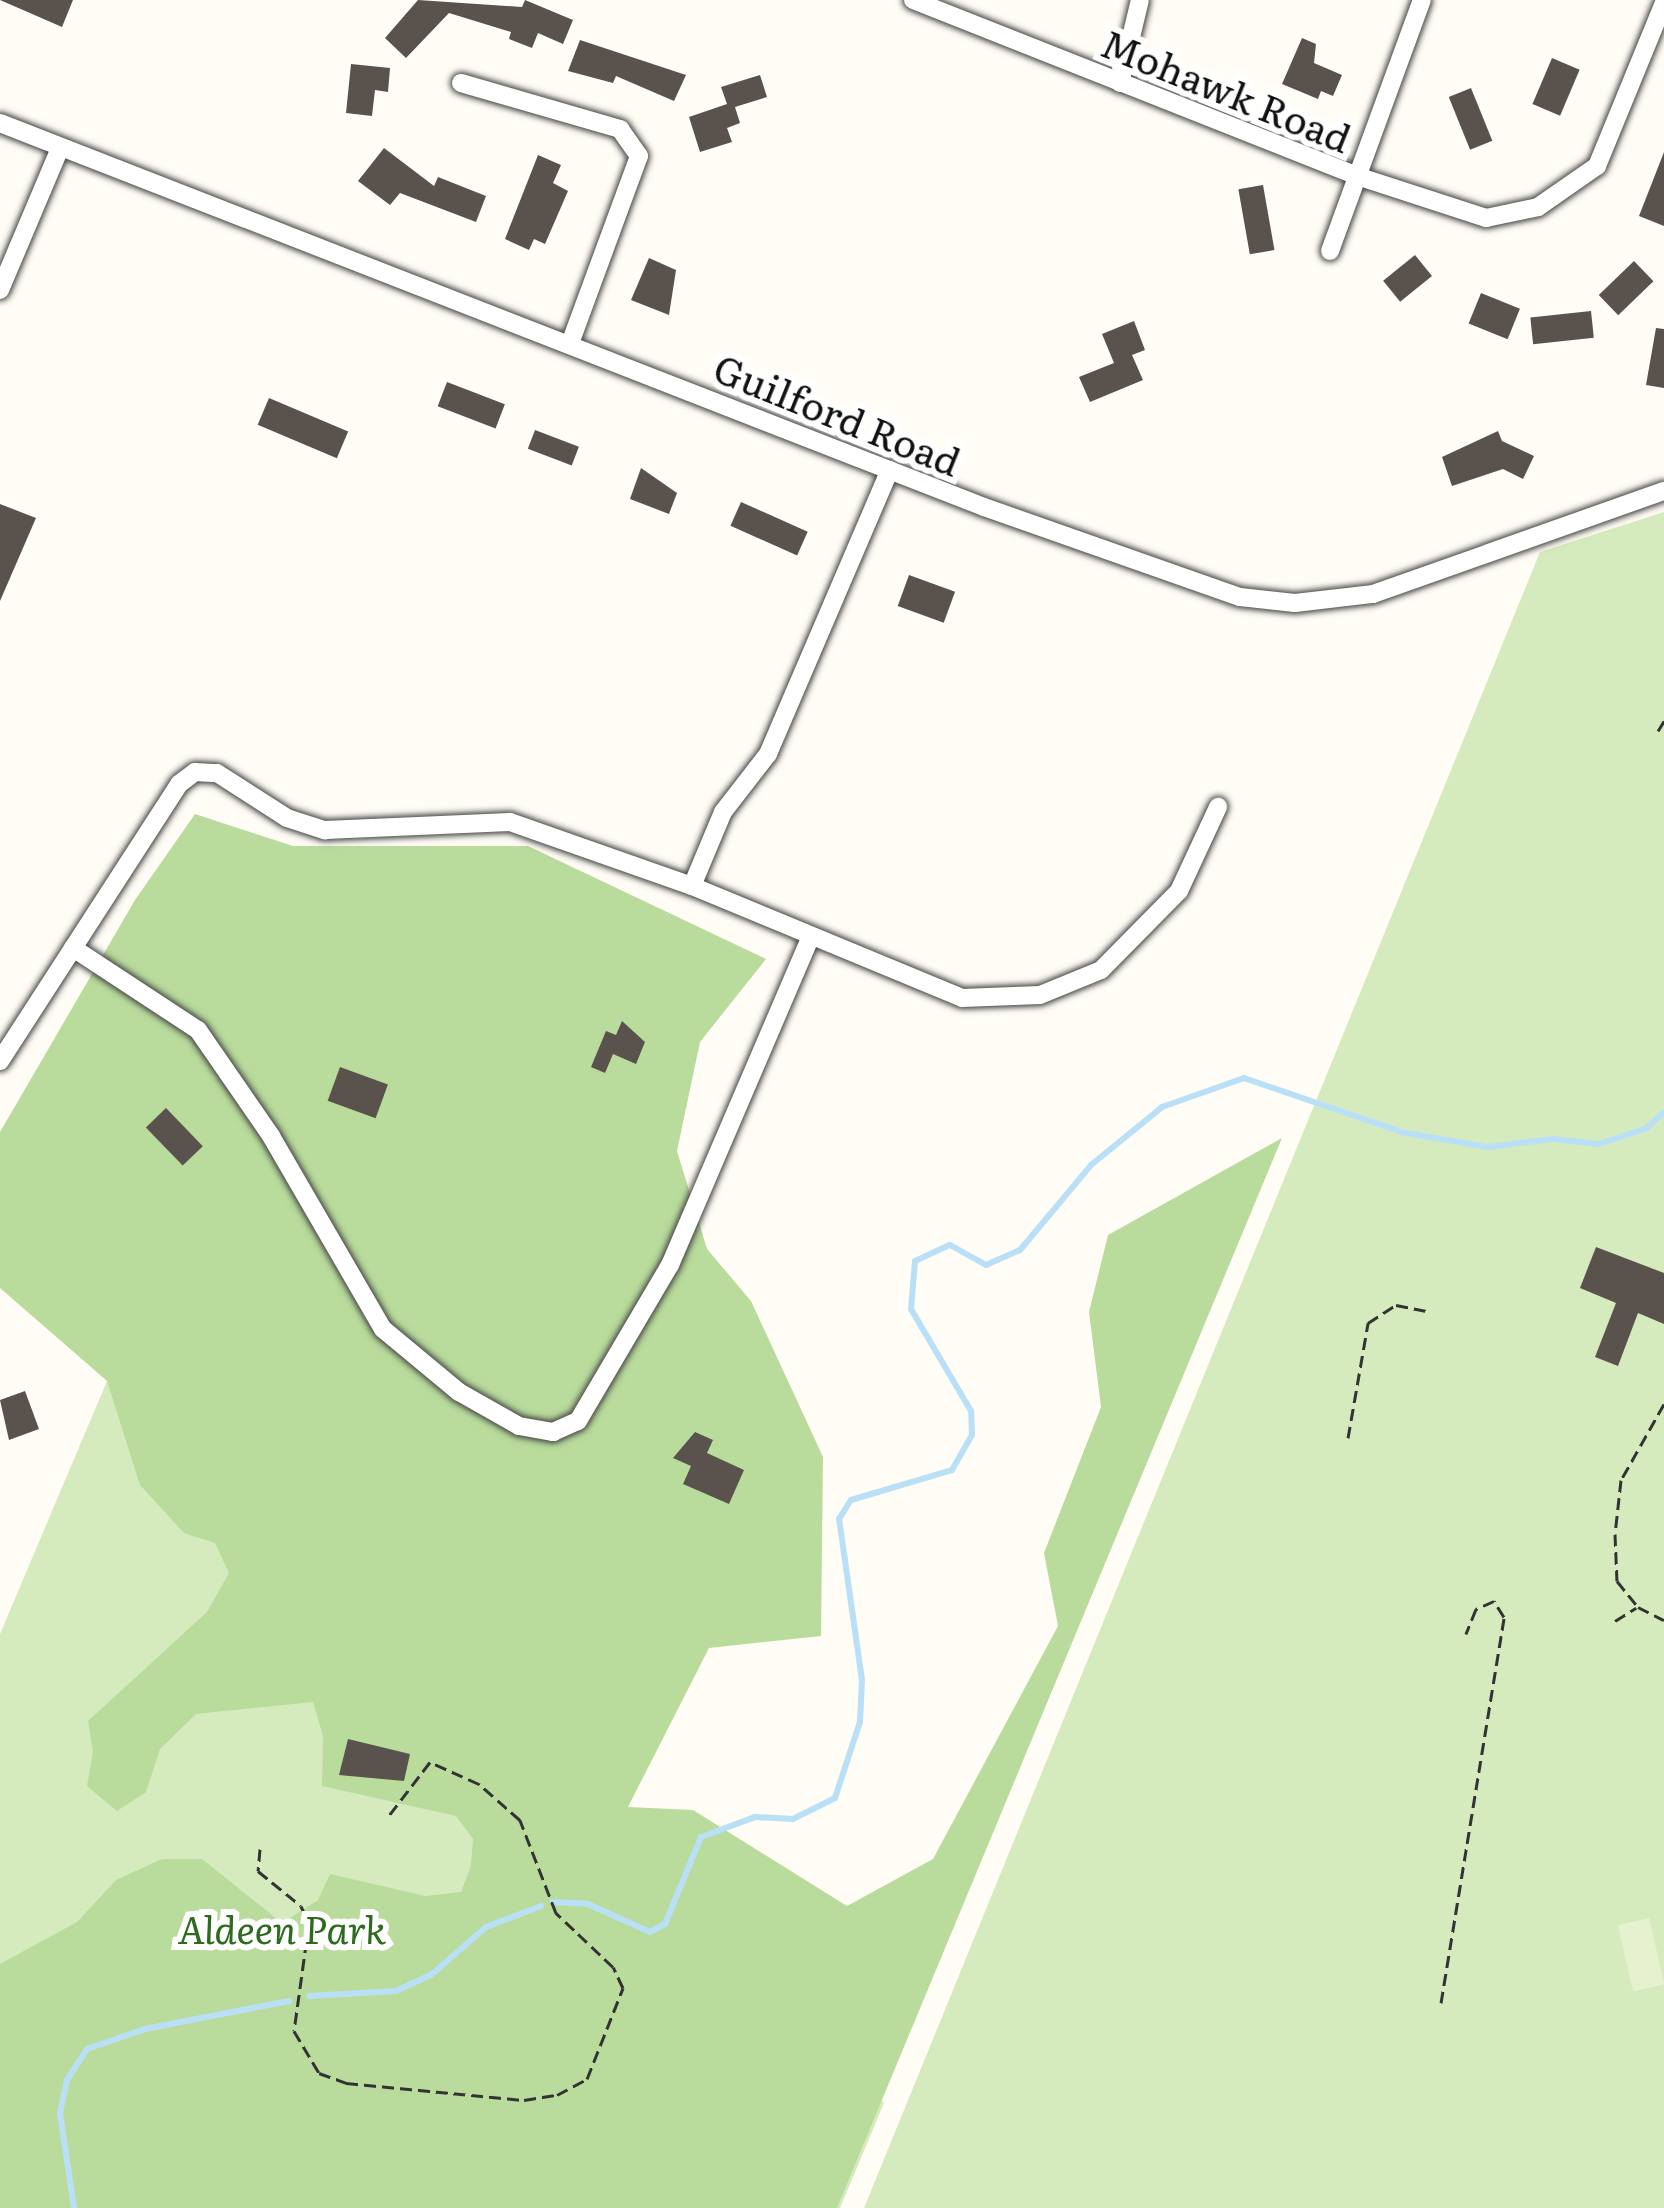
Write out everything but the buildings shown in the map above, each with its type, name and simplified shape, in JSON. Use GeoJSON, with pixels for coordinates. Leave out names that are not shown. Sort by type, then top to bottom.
{"type":"FeatureCollection","features":[{"type":"Feature","properties":{"kind":"street","name":"Mohawk Road"},"geometry":{"type":"LineString","coordinates":[[913,0],[1360,177],[1486,218],[1522,214],[1597,166],[1664,2]]}},
{"type":"Feature","properties":{"kind":"street"},"geometry":{"type":"LineString","coordinates":[[1120,83],[1140,0]]}},
{"type":"Feature","properties":{"kind":"street"},"geometry":{"type":"LineString","coordinates":[[1330,251],[1422,0]]}},
{"type":"Feature","properties":{"kind":"street"},"geometry":{"type":"LineString","coordinates":[[461,83],[620,129],[639,156],[571,341]]}},
{"type":"Feature","properties":{"kind":"street","name":"Guilford Road"},"geometry":{"type":"LineString","coordinates":[[0,123],[1174,579],[1295,603],[1373,594],[1664,491]]}},
{"type":"Feature","properties":{"kind":"street"},"geometry":{"type":"LineString","coordinates":[[0,290],[60,148]]}},
{"type":"Feature","properties":{"kind":"street"},"geometry":{"type":"LineString","coordinates":[[692,886],[723,812],[768,754],[890,470]]}},
{"type":"Feature","properties":{"kind":"street"},"geometry":{"type":"LineString","coordinates":[[0,1061],[179,784],[194,772],[217,773],[287,818],[325,830],[510,822],[692,886],[962,998],[1040,995],[1101,970],[1179,891],[1217,807]]}},
{"type":"Feature","properties":{"kind":"street"},"geometry":{"type":"LineString","coordinates":[[73,948],[198,1030],[271,1136],[361,1297],[399,1346],[520,1426],[553,1432],[578,1421],[670,1264],[810,938]]}},
{"type":"Feature","properties":{"kind":"path"},"geometry":{"type":"LineString","coordinates":[[1658,731],[1664,721]]}},
{"type":"Feature","properties":{"kind":"path"},"geometry":{"type":"LineString","coordinates":[[1348,1438],[1368,1323],[1396,1305],[1426,1312]]}},
{"type":"Feature","properties":{"kind":"path"},"geometry":{"type":"LineString","coordinates":[[1664,1404],[1616,1495],[1617,1581],[1638,1606],[1664,1620]]}},
{"type":"Feature","properties":{"kind":"path"},"geometry":{"type":"LineString","coordinates":[[1441,2003],[1504,1617],[1494,1601],[1476,1609],[1466,1634]]}},
{"type":"Feature","properties":{"kind":"path"},"geometry":{"type":"LineString","coordinates":[[1615,1622],[1638,1606]]}},
{"type":"Feature","properties":{"kind":"path"},"geometry":{"type":"LineString","coordinates":[[260,1849],[258,1871],[301,1906],[309,1923],[294,2031],[319,2073],[346,2083],[524,2100],[557,2095],[587,2078],[623,1988],[613,1966],[556,1913],[520,1820],[479,1784],[430,1762],[387,1818]]}},
{"type":"Feature","properties":{"kind":"green space"},"geometry":{"type":"Polygon","coordinates":[[[1664,512],[1664,2208],[864,2208],[1540,552],[1664,512]]]}},
{"type":"Feature","properties":{"kind":"green space"},"geometry":{"type":"Polygon","coordinates":[[[195,814],[293,846],[528,846],[766,959],[700,1042],[677,1151],[707,1249],[751,1301],[823,1457],[821,1636],[709,1648],[628,1807],[693,1810],[847,1906],[933,1859],[1058,1626],[1044,1553],[1101,1407],[1089,1312],[1108,1235],[1282,1138],[837,2208],[0,2208],[0,1964],[77,1922],[116,1880],[162,1859],[202,1859],[282,1923],[318,1900],[330,1874],[425,1896],[461,1892],[471,1866],[473,1839],[456,1816],[322,1786],[323,1736],[313,1702],[196,1714],[160,1749],[146,1792],[117,1811],[87,1786],[93,1752],[88,1721],[207,1612],[229,1573],[215,1543],[184,1533],[140,1485],[107,1381],[0,1288],[0,1132],[135,900],[195,814]]]}},
{"type":"Feature","properties":{"kind":"green space","name":"Aldeen Park"},"geometry":{"type":"Polygon","coordinates":[[[107,1381],[884,2103],[840,2208],[0,2208],[0,1634],[107,1381]]]}},
{"type":"Feature","properties":{"kind":"green space"},"geometry":{"type":"Polygon","coordinates":[[[1649,1918],[1664,1984],[1633,1991],[1618,1925],[1649,1918]]]}},
{"type":"Feature","properties":{"kind":"waterway"},"geometry":{"type":"LineString","coordinates":[[553,1902],[588,1904],[650,1932],[665,1924],[701,1837],[755,1817],[793,1819],[835,1798],[860,1722],[862,1680],[839,1519],[851,1500],[952,1470],[972,1435],[971,1411],[911,1309],[915,1261],[950,1245],[986,1265],[1020,1250],[1091,1165],[1162,1107],[1244,1078],[1405,1133],[1488,1147],[1553,1139],[1599,1144],[1647,1128],[1664,1112]]}},
{"type":"Feature","properties":{"kind":"waterway"},"geometry":{"type":"LineString","coordinates":[[309,1996],[396,1991],[431,1975],[486,1927],[541,1906]]}},
{"type":"Feature","properties":{"kind":"waterway"},"geometry":{"type":"LineString","coordinates":[[74,2208],[60,2113],[67,2080],[87,2049],[145,2029],[289,2001]]}}]}
